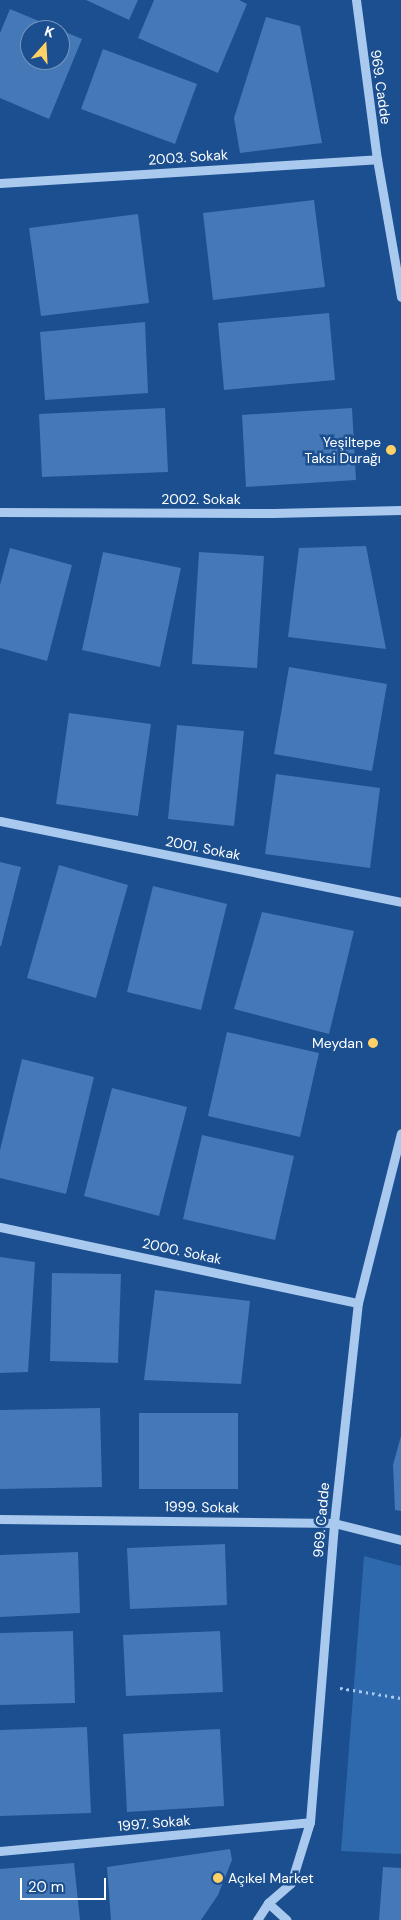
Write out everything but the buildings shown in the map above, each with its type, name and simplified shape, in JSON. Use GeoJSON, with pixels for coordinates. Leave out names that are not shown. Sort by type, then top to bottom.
{"type":"FeatureCollection","features":[{"type":"Feature","properties":{"kind":"street","name":"969. Cadde"},"geometry":{"type":"LineString","coordinates":[[356,0],[377,159],[401,296]]}},
{"type":"Feature","properties":{"kind":"street","name":"2003. Sokak"},"geometry":{"type":"LineString","coordinates":[[0,183],[377,159]]}},
{"type":"Feature","properties":{"kind":"street","name":"2002. Sokak"},"geometry":{"type":"LineString","coordinates":[[0,512],[273,513],[401,510]]}},
{"type":"Feature","properties":{"kind":"street","name":"2001. Sokak"},"geometry":{"type":"LineString","coordinates":[[0,821],[401,902]]}},
{"type":"Feature","properties":{"kind":"street","name":"969. Cadde"},"geometry":{"type":"LineString","coordinates":[[257,1920],[268,1903],[291,1883],[310,1822],[334,1523],[358,1303],[401,1133]]}},
{"type":"Feature","properties":{"kind":"street","name":"2000. Sokak"},"geometry":{"type":"LineString","coordinates":[[0,1227],[358,1303]]}},
{"type":"Feature","properties":{"kind":"street","name":"1999. Sokak"},"geometry":{"type":"LineString","coordinates":[[0,1519],[334,1523],[401,1540]]}},
{"type":"Feature","properties":{"kind":"street","name":"1997. Sokak"},"geometry":{"type":"LineString","coordinates":[[0,1851],[310,1822]]}},
{"type":"Feature","properties":{"kind":"street"},"geometry":{"type":"LineString","coordinates":[[268,1903],[287,1920]]}},
{"type":"Feature","properties":{"kind":"path"},"geometry":{"type":"LineString","coordinates":[[321,1685],[401,1698]]}},
{"type":"Feature","properties":{"kind":"shaded area"},"geometry":{"type":"Polygon","coordinates":[[[364,1556],[401,1566],[401,1854],[341,1851],[364,1556]]]}},
{"type":"Feature","properties":{"kind":"place","name":"Yeşiltepe Taksi Durağı"},"geometry":{"type":"Point","coordinates":[391,450]}},
{"type":"Feature","properties":{"kind":"place","name":"Meydan"},"geometry":{"type":"Point","coordinates":[373,1043]}},
{"type":"Feature","properties":{"kind":"place","name":"Açıkel Market"},"geometry":{"type":"Point","coordinates":[218,1878]}}]}
